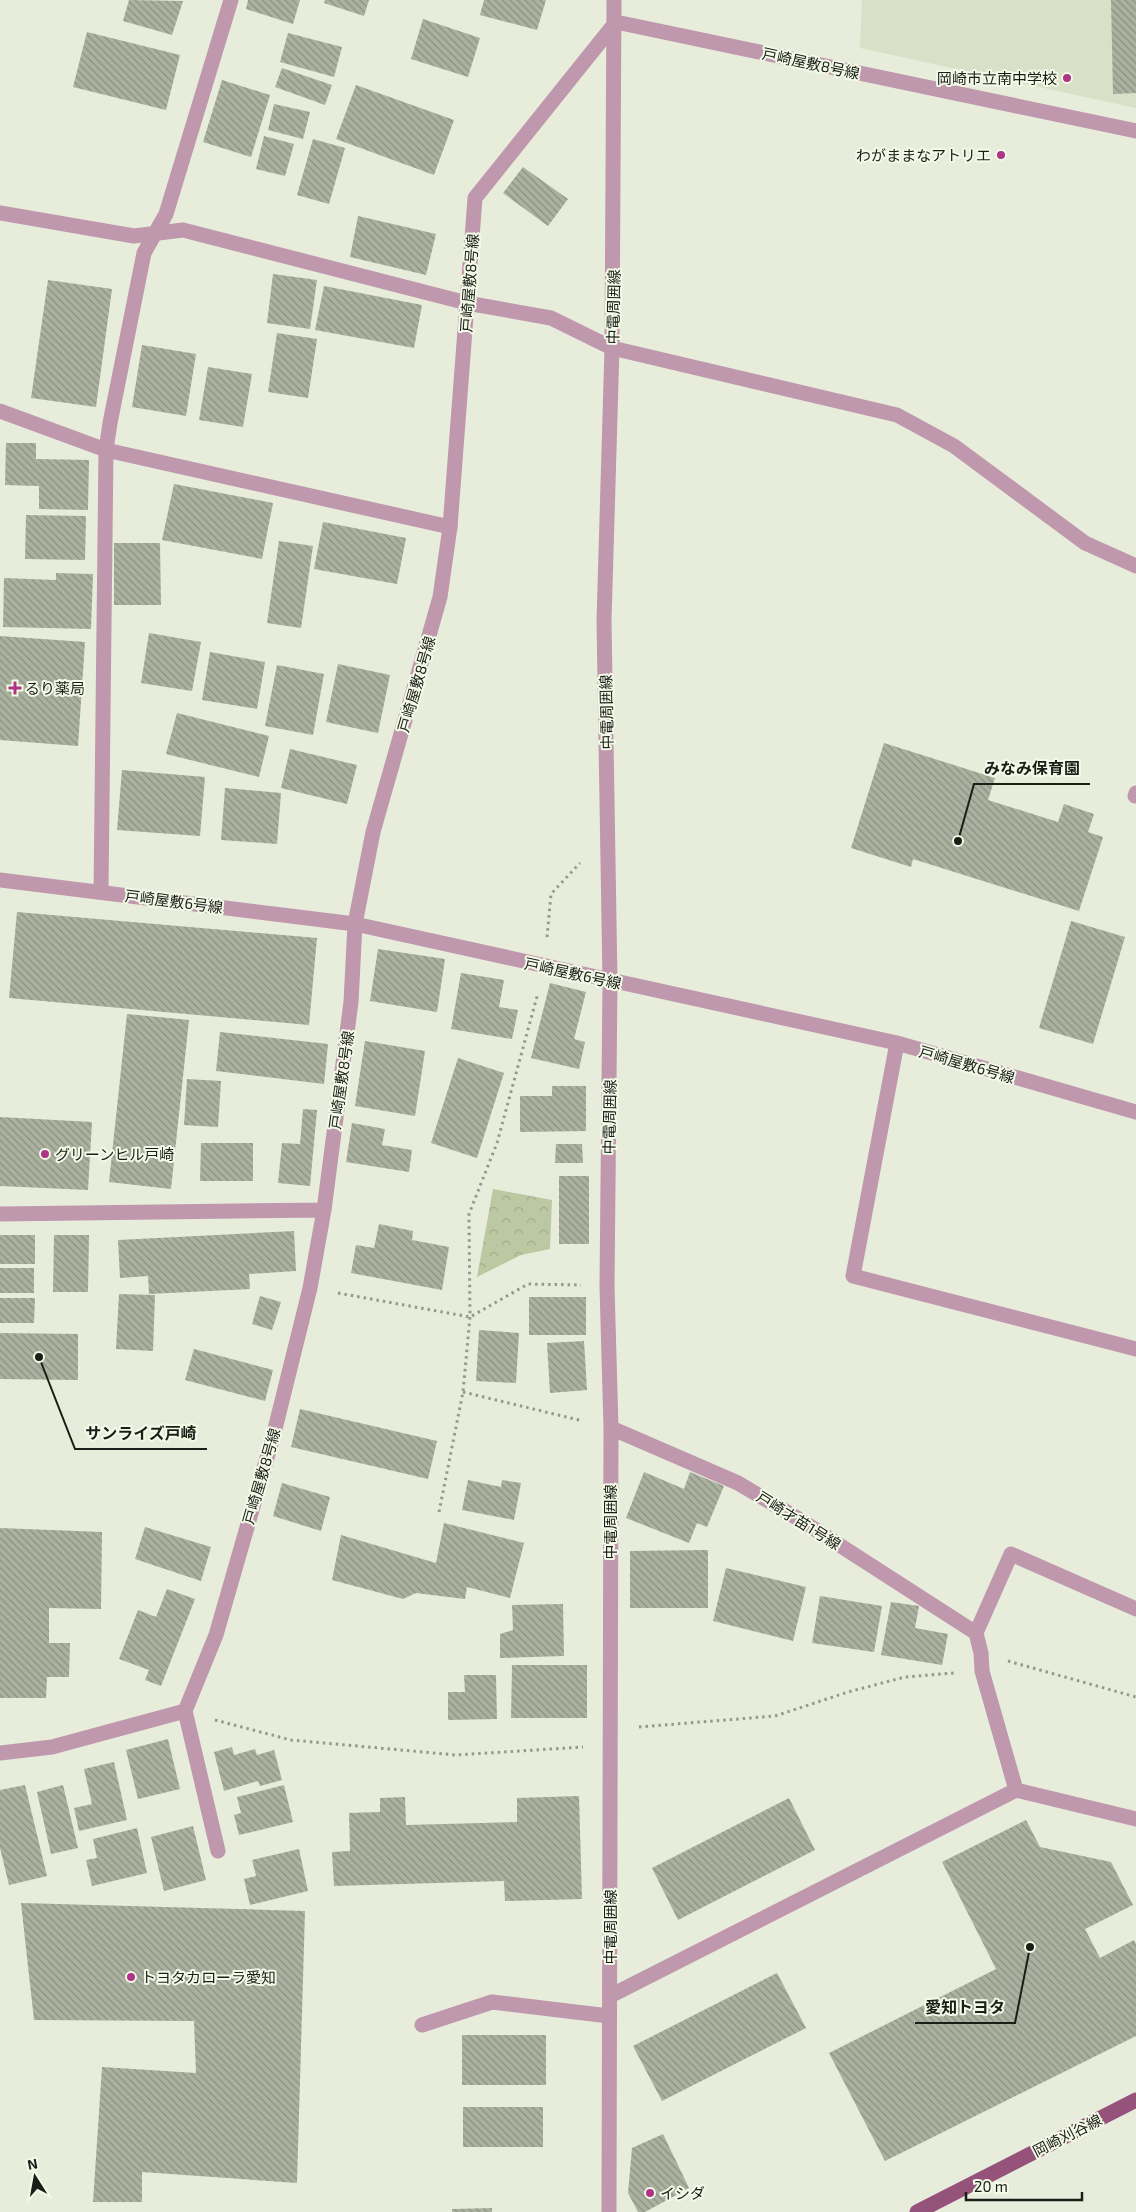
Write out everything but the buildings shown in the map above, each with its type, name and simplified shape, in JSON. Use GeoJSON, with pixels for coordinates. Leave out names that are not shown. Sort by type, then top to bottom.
{"type":"FeatureCollection","features":[{"type":"Feature","properties":{"kind":"main road","name":"岡崎刈谷線"},"geometry":{"type":"LineString","coordinates":[[917,2212],[1136,2100]]}},
{"type":"Feature","properties":{"kind":"street"},"geometry":{"type":"LineString","coordinates":[[101,892],[106,450],[144,253],[166,214],[232,0]]}},
{"type":"Feature","properties":{"kind":"street","name":"中電周囲線"},"geometry":{"type":"LineString","coordinates":[[609,2212],[611,1428],[607,1286],[610,981],[604,620],[612,348],[616,22],[614,0]]}},
{"type":"Feature","properties":{"kind":"street","name":"戸崎屋敷8号線"},"geometry":{"type":"LineString","coordinates":[[184,1711],[216,1635],[273,1436],[310,1288],[324,1210],[351,1002],[355,924],[373,832],[440,597],[450,527],[475,198],[616,22],[1136,131]]}},
{"type":"Feature","properties":{"kind":"street"},"geometry":{"type":"LineString","coordinates":[[0,213],[134,236],[184,230],[467,303],[552,318],[612,348],[897,415],[954,446],[1085,544],[1136,566]]}},
{"type":"Feature","properties":{"kind":"street"},"geometry":{"type":"LineString","coordinates":[[0,411],[106,450],[450,527]]}},
{"type":"Feature","properties":{"kind":"street","name":"戸崎屋敷6号線"},"geometry":{"type":"LineString","coordinates":[[0,880],[355,924],[896,1044],[1136,1112]]}},
{"type":"Feature","properties":{"kind":"street"},"geometry":{"type":"LineString","coordinates":[[896,1044],[854,1276],[1136,1349]]}},
{"type":"Feature","properties":{"kind":"street"},"geometry":{"type":"LineString","coordinates":[[0,1214],[324,1210]]}},
{"type":"Feature","properties":{"kind":"street","name":"戸崎才苗1号線"},"geometry":{"type":"LineString","coordinates":[[611,1428],[738,1483],[802,1521],[976,1633]]}},
{"type":"Feature","properties":{"kind":"street"},"geometry":{"type":"LineString","coordinates":[[1016,1790],[982,1671],[981,1653],[976,1633],[1011,1554],[1136,1609]]}},
{"type":"Feature","properties":{"kind":"street"},"geometry":{"type":"LineString","coordinates":[[0,1753],[52,1747],[184,1711],[218,1851]]}},
{"type":"Feature","properties":{"kind":"street"},"geometry":{"type":"LineString","coordinates":[[610,1996],[1016,1790],[1136,1819]]}},
{"type":"Feature","properties":{"kind":"street"},"geometry":{"type":"LineString","coordinates":[[422,2025],[492,2002],[609,2016]]}},
{"type":"Feature","properties":{"kind":"path"},"geometry":{"type":"LineString","coordinates":[[439,1512],[463,1392],[470,1317],[469,1214],[497,1143],[545,967],[550,894],[608,834]]}},
{"type":"Feature","properties":{"kind":"path"},"geometry":{"type":"LineString","coordinates":[[310,1288],[470,1317],[528,1284],[607,1286]]}},
{"type":"Feature","properties":{"kind":"path"},"geometry":{"type":"LineString","coordinates":[[463,1392],[611,1428]]}},
{"type":"Feature","properties":{"kind":"path"},"geometry":{"type":"LineString","coordinates":[[981,1653],[1136,1697]]}},
{"type":"Feature","properties":{"kind":"path"},"geometry":{"type":"LineString","coordinates":[[609,1730],[775,1716],[848,1692],[904,1677],[982,1671]]}},
{"type":"Feature","properties":{"kind":"path"},"geometry":{"type":"LineString","coordinates":[[184,1711],[291,1740],[446,1754],[611,1745]]}},
{"type":"Feature","properties":{"kind":"shaded area","name":"岡崎市立南中学校"},"geometry":{"type":"Polygon","coordinates":[[[862,0],[1136,0],[1136,108],[860,48],[862,0]]]}},
{"type":"Feature","properties":{"kind":"green space"},"geometry":{"type":"Polygon","coordinates":[[[493,1189],[552,1200],[550,1249],[521,1255],[477,1277],[493,1189]]]}},
{"type":"Feature","properties":{"kind":"place","name":"岡崎市立南中学校"},"geometry":{"type":"Point","coordinates":[1067,78]}},
{"type":"Feature","properties":{"kind":"place","name":"わがままなアトリエ"},"geometry":{"type":"Point","coordinates":[1001,155]}},
{"type":"Feature","properties":{"kind":"place","name":"るり薬局"},"geometry":{"type":"Point","coordinates":[15,688]}},
{"type":"Feature","properties":{"kind":"place","name":"みなみ保育園"},"geometry":{"type":"Point","coordinates":[958,841]}},
{"type":"Feature","properties":{"kind":"place","name":"グリーンヒル戸崎"},"geometry":{"type":"Point","coordinates":[45,1154]}},
{"type":"Feature","properties":{"kind":"place","name":"サンライズ戸崎"},"geometry":{"type":"Point","coordinates":[39,1357]}},
{"type":"Feature","properties":{"kind":"place","name":"愛知トヨタ"},"geometry":{"type":"Point","coordinates":[1030,1947]}},
{"type":"Feature","properties":{"kind":"place","name":"トヨタカローラ愛知"},"geometry":{"type":"Point","coordinates":[131,1977]}},
{"type":"Feature","properties":{"kind":"place","name":"イシダ"},"geometry":{"type":"Point","coordinates":[650,2193]}}]}
